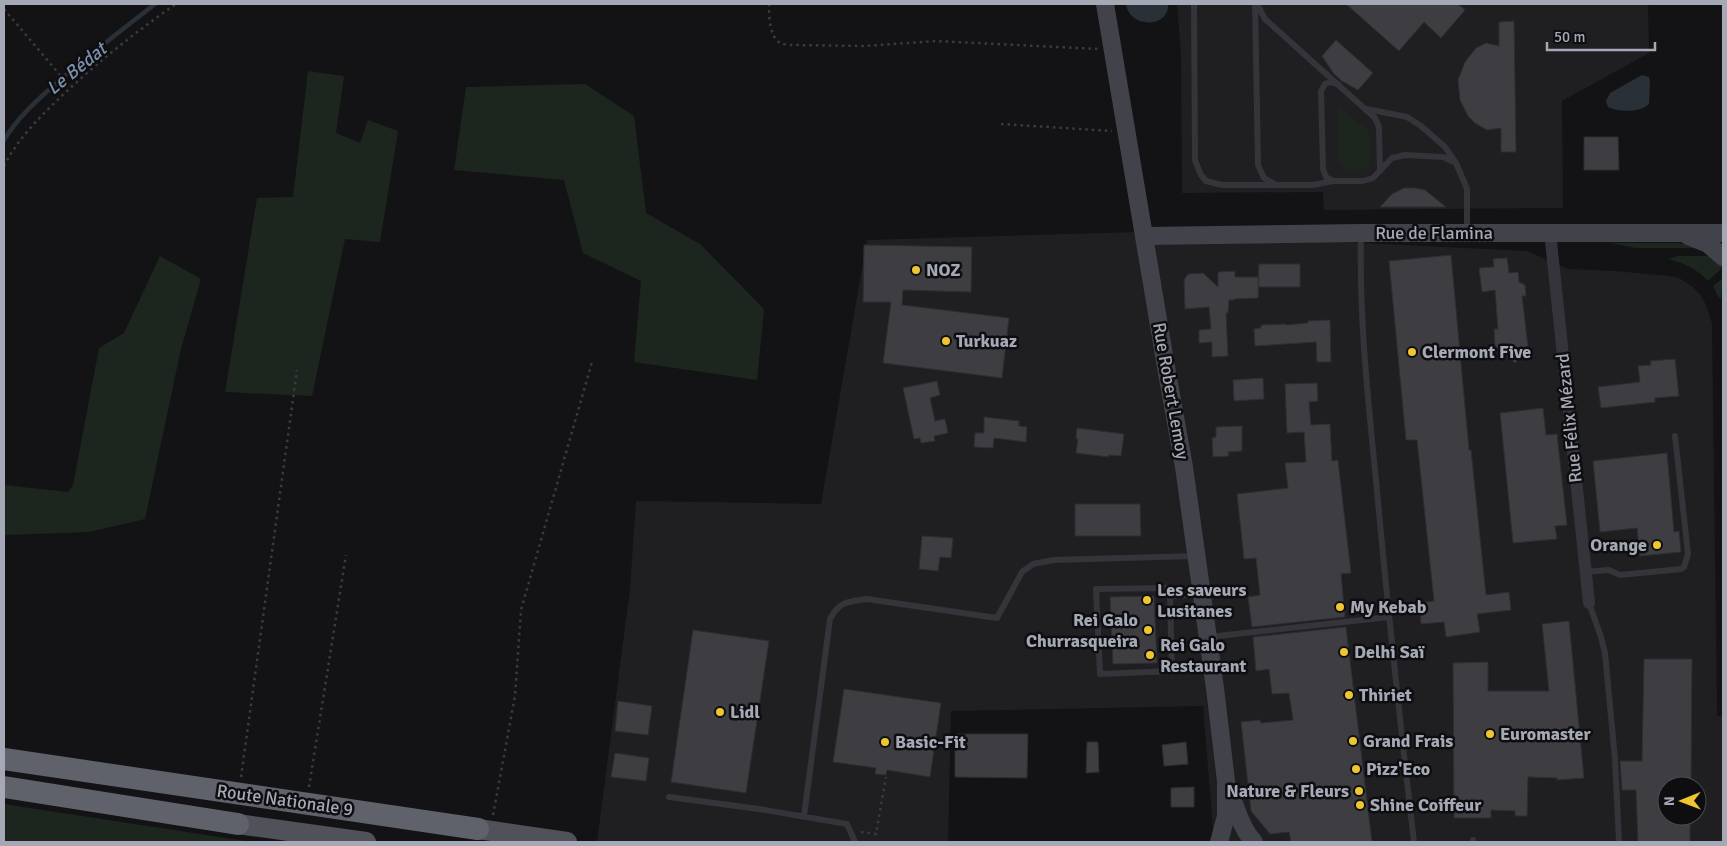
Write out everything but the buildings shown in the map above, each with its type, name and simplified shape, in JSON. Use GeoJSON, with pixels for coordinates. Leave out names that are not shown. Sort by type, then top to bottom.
{"type":"FeatureCollection","features":[{"type":"Feature","properties":{"kind":"highway","name":"Route Nationale 9"},"geometry":{"type":"LineString","coordinates":[[4,759],[484,830]]}},
{"type":"Feature","properties":{"kind":"highway"},"geometry":{"type":"LineString","coordinates":[[4,787],[238,824]]}},
{"type":"Feature","properties":{"kind":"main road","name":"Rue Robert Lemoy"},"geometry":{"type":"LineString","coordinates":[[1105,4],[1184,466],[1208,637],[1226,780],[1226,816],[1218,842]]}},
{"type":"Feature","properties":{"kind":"main road","name":"Rue de Flamina"},"geometry":{"type":"LineString","coordinates":[[1144,236],[1550,232],[1723,233]]}},
{"type":"Feature","properties":{"kind":"main road"},"geometry":{"type":"LineString","coordinates":[[1670,232],[1698,239],[1708,244],[1723,257]]}},
{"type":"Feature","properties":{"kind":"main road","name":"Rue Robert Lemoy"},"geometry":{"type":"LineString","coordinates":[[1226,780],[1237,813],[1248,836],[1254,842]]}},
{"type":"Feature","properties":{"kind":"main road"},"geometry":{"type":"LineString","coordinates":[[238,824],[366,842]]}},
{"type":"Feature","properties":{"kind":"main road","name":"Route Nationale 9"},"geometry":{"type":"LineString","coordinates":[[484,830],[567,842]]}},
{"type":"Feature","properties":{"kind":"street","name":"Rue Félix Mézard"},"geometry":{"type":"LineString","coordinates":[[1550,232],[1589,603]]}},
{"type":"Feature","properties":{"kind":"lane"},"geometry":{"type":"LineString","coordinates":[[1194,4],[1195,160],[1197,168],[1206,181],[1214,184],[1313,185],[1333,181],[1369,180],[1392,158],[1405,155],[1443,157],[1456,163]]}},
{"type":"Feature","properties":{"kind":"lane"},"geometry":{"type":"LineString","coordinates":[[1256,4],[1258,165],[1264,178],[1277,185]]}},
{"type":"Feature","properties":{"kind":"lane"},"geometry":{"type":"LineString","coordinates":[[1256,4],[1265,19],[1367,109],[1378,122],[1380,171]]}},
{"type":"Feature","properties":{"kind":"lane"},"geometry":{"type":"LineString","coordinates":[[1333,181],[1326,177],[1323,169],[1322,91],[1325,84],[1333,82],[1339,84]]}},
{"type":"Feature","properties":{"kind":"lane"},"geometry":{"type":"LineString","coordinates":[[1367,109],[1407,117],[1445,146],[1456,163],[1467,189],[1467,233]]}},
{"type":"Feature","properties":{"kind":"lane"},"geometry":{"type":"LineString","coordinates":[[1361,233],[1360,281],[1364,339],[1389,617],[1414,842]]}},
{"type":"Feature","properties":{"kind":"lane"},"geometry":{"type":"LineString","coordinates":[[1585,572],[1610,570],[1617,575],[1624,575],[1681,569],[1684,567],[1688,554],[1675,436]]}},
{"type":"Feature","properties":{"kind":"lane"},"geometry":{"type":"LineString","coordinates":[[804,816],[830,619],[837,607],[851,601],[867,599],[997,618],[1022,572],[1033,564],[1053,560],[1197,556]]}},
{"type":"Feature","properties":{"kind":"lane"},"geometry":{"type":"LineString","coordinates":[[1168,588],[1170,596],[1172,671],[1100,674],[1096,589],[1168,588]]}},
{"type":"Feature","properties":{"kind":"lane"},"geometry":{"type":"LineString","coordinates":[[1170,596],[1202,594]]}},
{"type":"Feature","properties":{"kind":"lane"},"geometry":{"type":"LineString","coordinates":[[1589,603],[1605,653],[1615,759],[1618,842]]}},
{"type":"Feature","properties":{"kind":"lane"},"geometry":{"type":"LineString","coordinates":[[1208,637],[1389,617]]}},
{"type":"Feature","properties":{"kind":"lane"},"geometry":{"type":"LineString","coordinates":[[669,797],[847,824],[855,842]]}},
{"type":"Feature","properties":{"kind":"path"},"geometry":{"type":"LineString","coordinates":[[4,166],[30,127],[88,70],[176,4]]}},
{"type":"Feature","properties":{"kind":"path"},"geometry":{"type":"LineString","coordinates":[[769,4],[770,25],[774,36],[780,43],[792,45],[865,46],[936,41],[1093,50],[1112,48]]}},
{"type":"Feature","properties":{"kind":"path"},"geometry":{"type":"LineString","coordinates":[[4,9],[71,88]]}},
{"type":"Feature","properties":{"kind":"path"},"geometry":{"type":"LineString","coordinates":[[1001,124],[1126,131]]}},
{"type":"Feature","properties":{"kind":"path"},"geometry":{"type":"LineString","coordinates":[[484,830],[515,696],[521,610],[592,362]]}},
{"type":"Feature","properties":{"kind":"path"},"geometry":{"type":"LineString","coordinates":[[239,794],[297,370]]}},
{"type":"Feature","properties":{"kind":"path"},"geometry":{"type":"LineString","coordinates":[[306,804],[346,555]]}},
{"type":"Feature","properties":{"kind":"path"},"geometry":{"type":"LineString","coordinates":[[861,837],[861,832],[876,834],[886,777]]}},
{"type":"Feature","properties":{"kind":"shaded area"},"geometry":{"type":"Polygon","coordinates":[[[1126,4],[1168,4],[1167,12],[1163,18],[1149,22],[1134,18],[1126,4]]]}},
{"type":"Feature","properties":{"kind":"shaded area"},"geometry":{"type":"Polygon","coordinates":[[[1177,4],[1648,4],[1649,53],[1562,101],[1563,208],[1324,210],[1323,192],[1182,193],[1181,54],[1177,4]]]}},
{"type":"Feature","properties":{"kind":"shaded area"},"geometry":{"type":"Polygon","coordinates":[[[308,71],[344,76],[336,133],[360,143],[368,120],[398,131],[380,242],[345,239],[312,396],[225,392],[257,198],[293,197],[308,71]]]}},
{"type":"Feature","properties":{"kind":"shaded area"},"geometry":{"type":"Polygon","coordinates":[[[1642,75],[1649,77],[1649,104],[1640,109],[1629,111],[1608,107],[1606,101],[1610,93],[1642,75]]]}},
{"type":"Feature","properties":{"kind":"shaded area"},"geometry":{"type":"Polygon","coordinates":[[[585,84],[634,116],[646,213],[700,244],[764,309],[757,380],[634,362],[641,281],[583,253],[564,180],[454,170],[466,87],[585,84]]]}},
{"type":"Feature","properties":{"kind":"shaded area"},"geometry":{"type":"Polygon","coordinates":[[[1340,107],[1367,129],[1369,133],[1369,166],[1366,169],[1345,169],[1338,162],[1337,111],[1340,107]]]}},
{"type":"Feature","properties":{"kind":"shaded area"},"geometry":{"type":"Polygon","coordinates":[[[1138,232],[1527,251],[1568,269],[1616,271],[1679,278],[1693,287],[1701,296],[1712,323],[1717,716],[1723,716],[1723,842],[1214,842],[1203,706],[951,711],[948,842],[597,842],[630,589],[636,501],[821,504],[867,240],[1138,232]]]}},
{"type":"Feature","properties":{"kind":"shaded area"},"geometry":{"type":"Polygon","coordinates":[[[1611,243],[1678,243],[1695,246],[1695,248],[1635,248],[1611,243]]]}},
{"type":"Feature","properties":{"kind":"shaded area"},"geometry":{"type":"Polygon","coordinates":[[[160,256],[201,279],[181,349],[145,519],[89,532],[4,535],[4,485],[68,492],[73,485],[99,348],[124,333],[160,256]]]}},
{"type":"Feature","properties":{"kind":"shaded area"},"geometry":{"type":"Polygon","coordinates":[[[1678,256],[1713,256],[1723,267],[1708,281],[1690,267],[1668,259],[1678,256]]]}},
{"type":"Feature","properties":{"kind":"shaded area"},"geometry":{"type":"Polygon","coordinates":[[[1723,278],[1721,298],[1719,298],[1713,286],[1723,278]]]}},
{"type":"Feature","properties":{"kind":"shaded area"},"geometry":{"type":"Polygon","coordinates":[[[4,804],[252,842],[4,842],[4,804]]]}},
{"type":"Feature","properties":{"kind":"waterway","name":"Le Bédat"},"geometry":{"type":"LineString","coordinates":[[4,140],[22,116],[44,95],[83,61],[155,4]]}},
{"type":"Feature","properties":{"kind":"place","name":"NOZ"},"geometry":{"type":"Point","coordinates":[916,270]}},
{"type":"Feature","properties":{"kind":"place","name":"Turkuaz"},"geometry":{"type":"Point","coordinates":[946,341]}},
{"type":"Feature","properties":{"kind":"place","name":"Clermont Five"},"geometry":{"type":"Point","coordinates":[1412,352]}},
{"type":"Feature","properties":{"kind":"place","name":"Orange"},"geometry":{"type":"Point","coordinates":[1657,545]}},
{"type":"Feature","properties":{"kind":"place","name":"Les saveurs Lusitanes"},"geometry":{"type":"Point","coordinates":[1147,600]}},
{"type":"Feature","properties":{"kind":"place","name":"My Kebab"},"geometry":{"type":"Point","coordinates":[1340,607]}},
{"type":"Feature","properties":{"kind":"place","name":"Rei Galo Churrasqueira"},"geometry":{"type":"Point","coordinates":[1148,630]}},
{"type":"Feature","properties":{"kind":"place","name":"Delhi Saï"},"geometry":{"type":"Point","coordinates":[1344,652]}},
{"type":"Feature","properties":{"kind":"place","name":"Rei Galo Restaurant"},"geometry":{"type":"Point","coordinates":[1150,655]}},
{"type":"Feature","properties":{"kind":"place","name":"Thiriet"},"geometry":{"type":"Point","coordinates":[1349,695]}},
{"type":"Feature","properties":{"kind":"place","name":"Lidl"},"geometry":{"type":"Point","coordinates":[720,712]}},
{"type":"Feature","properties":{"kind":"place","name":"Euromaster"},"geometry":{"type":"Point","coordinates":[1490,734]}},
{"type":"Feature","properties":{"kind":"place","name":"Grand Frais"},"geometry":{"type":"Point","coordinates":[1353,741]}},
{"type":"Feature","properties":{"kind":"place","name":"Basic-Fit"},"geometry":{"type":"Point","coordinates":[885,742]}},
{"type":"Feature","properties":{"kind":"place","name":"Pizz'Eco"},"geometry":{"type":"Point","coordinates":[1356,769]}},
{"type":"Feature","properties":{"kind":"place","name":"Nature & Fleurs"},"geometry":{"type":"Point","coordinates":[1359,791]}},
{"type":"Feature","properties":{"kind":"place","name":"Shine Coiffeur"},"geometry":{"type":"Point","coordinates":[1360,805]}}]}
